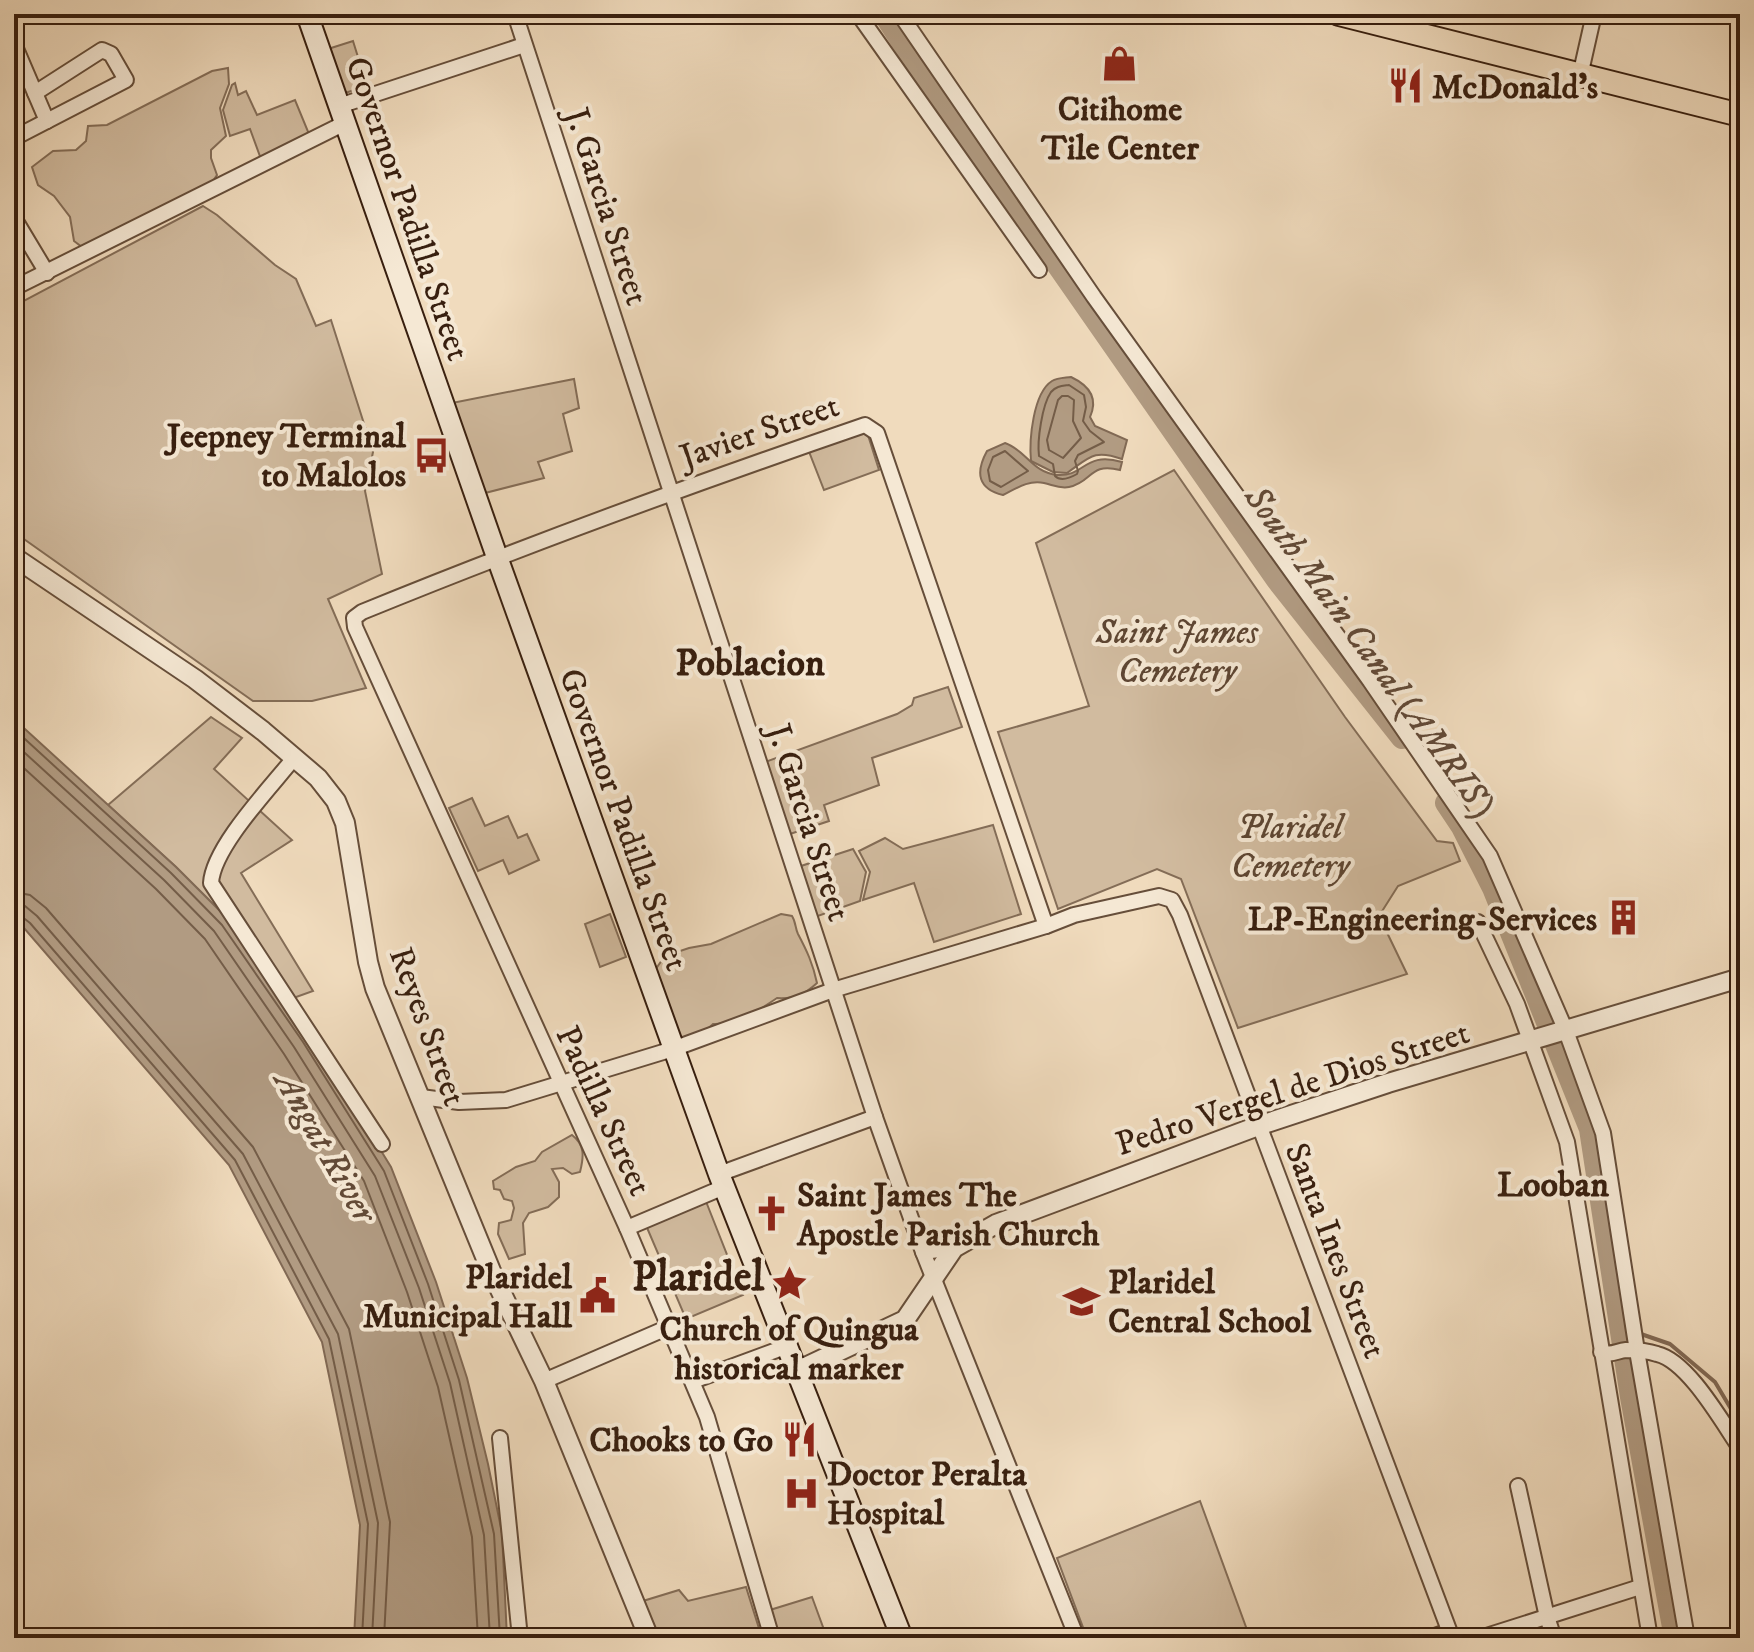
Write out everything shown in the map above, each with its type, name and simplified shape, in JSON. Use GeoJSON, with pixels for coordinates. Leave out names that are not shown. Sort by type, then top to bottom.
{"type":"FeatureCollection","features":[{"type":"Feature","properties":{"kind":"highway"},"geometry":{"type":"LineString","coordinates":[[1339,14],[1740,115]]}},
{"type":"Feature","properties":{"kind":"main road","name":"Governor Padilla Street"},"geometry":{"type":"LineString","coordinates":[[307,14],[497,557],[721,1181],[902,1638]]}},
{"type":"Feature","properties":{"kind":"street","name":"J. Garcia Street"},"geometry":{"type":"LineString","coordinates":[[515,14],[875,1117],[923,1252],[1077,1638]]}},
{"type":"Feature","properties":{"kind":"street"},"geometry":{"type":"LineString","coordinates":[[858,14],[1039,270]]}},
{"type":"Feature","properties":{"kind":"street"},"geometry":{"type":"LineString","coordinates":[[900,14],[1102,309],[1370,681],[1490,856],[1565,1031],[1603,1133],[1633,1342],[1687,1638]]}},
{"type":"Feature","properties":{"kind":"street"},"geometry":{"type":"LineString","coordinates":[[1580,76],[1594,14]]}},
{"type":"Feature","properties":{"kind":"street"},"geometry":{"type":"LineString","coordinates":[[14,44],[47,121]]}},
{"type":"Feature","properties":{"kind":"street"},"geometry":{"type":"LineString","coordinates":[[14,288],[342,115],[524,45]]}},
{"type":"Feature","properties":{"kind":"street"},"geometry":{"type":"LineString","coordinates":[[14,138],[126,80],[111,54],[102,50],[35,93]]}},
{"type":"Feature","properties":{"kind":"street"},"geometry":{"type":"LineString","coordinates":[[14,218],[47,273]]}},
{"type":"Feature","properties":{"kind":"street","name":"Javier Street"},"geometry":{"type":"LineString","coordinates":[[354,618],[497,557],[671,492],[865,425],[877,433],[1046,926]]}},
{"type":"Feature","properties":{"kind":"street","name":"Reyes Street"},"geometry":{"type":"LineString","coordinates":[[14,557],[195,679],[318,778],[336,801],[345,823],[375,988],[491,1271],[544,1381],[649,1638]]}},
{"type":"Feature","properties":{"kind":"street","name":"Padilla Street"},"geometry":{"type":"LineString","coordinates":[[354,618],[355,627],[693,1381],[707,1417],[772,1638]]}},
{"type":"Feature","properties":{"kind":"street"},"geometry":{"type":"LineString","coordinates":[[294,758],[220,852],[211,883],[382,1144]]}},
{"type":"Feature","properties":{"kind":"street","name":"Santa Ines Street"},"geometry":{"type":"LineString","coordinates":[[421,1097],[459,1102],[506,1100],[673,1049],[833,990],[1074,915],[1159,896],[1172,900],[1450,1634]]}},
{"type":"Feature","properties":{"kind":"street"},"geometry":{"type":"LineString","coordinates":[[1478,922],[1537,1041],[1567,1142],[1650,1638]]}},
{"type":"Feature","properties":{"kind":"street","name":"Pedro Vergel de Dios Street"},"geometry":{"type":"LineString","coordinates":[[923,1252],[954,1248],[1013,1217],[1258,1126],[1388,1083],[1740,978]]}},
{"type":"Feature","properties":{"kind":"street"},"geometry":{"type":"LineString","coordinates":[[627,1228],[721,1181],[875,1117]]}},
{"type":"Feature","properties":{"kind":"street","name":"Pedro Vergel de Dios Street"},"geometry":{"type":"LineString","coordinates":[[795,1372],[905,1320],[954,1248]]}},
{"type":"Feature","properties":{"kind":"street"},"geometry":{"type":"LineString","coordinates":[[544,1381],[669,1327]]}},
{"type":"Feature","properties":{"kind":"street"},"geometry":{"type":"LineString","coordinates":[[1604,1353],[1633,1342],[1667,1357],[1680,1367],[1740,1448]]}},
{"type":"Feature","properties":{"kind":"street"},"geometry":{"type":"LineString","coordinates":[[693,1381],[785,1347]]}},
{"type":"Feature","properties":{"kind":"street"},"geometry":{"type":"LineString","coordinates":[[500,1438],[520,1638]]}},
{"type":"Feature","properties":{"kind":"street"},"geometry":{"type":"LineString","coordinates":[[1518,1486],[1554,1638]]}},
{"type":"Feature","properties":{"kind":"street"},"geometry":{"type":"LineString","coordinates":[[1480,1638],[1640,1587]]}},
{"type":"Feature","properties":{"kind":"street"},"geometry":{"type":"LineString","coordinates":[[1429,1638],[1450,1634]]}},
{"type":"Feature","properties":{"kind":"green space"},"geometry":{"type":"Polygon","coordinates":[[[353,41],[367,86],[342,94],[328,49],[353,41]]]}},
{"type":"Feature","properties":{"kind":"green space"},"geometry":{"type":"Polygon","coordinates":[[[228,68],[229,84],[220,108],[226,136],[211,150],[217,175],[213,181],[82,247],[74,241],[70,217],[54,196],[38,185],[32,167],[53,151],[76,150],[86,141],[88,126],[107,125],[212,71],[228,68]]]}},
{"type":"Feature","properties":{"kind":"green space"},"geometry":{"type":"Polygon","coordinates":[[[235,83],[238,95],[246,91],[257,115],[295,100],[309,134],[261,159],[250,129],[230,136],[223,110],[235,83]]]}},
{"type":"Feature","properties":{"kind":"green space"},"geometry":{"type":"Polygon","coordinates":[[[203,206],[296,279],[316,326],[331,320],[373,452],[365,491],[382,574],[328,599],[366,688],[312,701],[253,701],[14,532],[14,306],[203,206]]]}},
{"type":"Feature","properties":{"kind":"green space"},"geometry":{"type":"Polygon","coordinates":[[[574,379],[579,408],[563,414],[572,451],[538,462],[544,478],[485,493],[452,403],[574,379]]]}},
{"type":"Feature","properties":{"kind":"green space"},"geometry":{"type":"Polygon","coordinates":[[[867,432],[879,470],[824,490],[808,449],[867,432]]]}},
{"type":"Feature","properties":{"kind":"green space"},"geometry":{"type":"Polygon","coordinates":[[[1174,470],[1345,717],[1437,841],[1453,843],[1460,861],[1398,886],[1379,916],[1407,974],[1238,1028],[1181,879],[1157,869],[1058,909],[998,732],[1089,706],[1036,543],[1174,470]]]}},
{"type":"Feature","properties":{"kind":"green space"},"geometry":{"type":"Polygon","coordinates":[[[948,687],[962,727],[872,758],[879,785],[824,805],[829,821],[787,835],[765,762],[897,714],[912,705],[914,698],[948,687]]]}},
{"type":"Feature","properties":{"kind":"green space"},"geometry":{"type":"Polygon","coordinates":[[[211,717],[242,738],[214,769],[292,840],[241,873],[313,991],[285,1001],[228,919],[108,805],[211,717]]]}},
{"type":"Feature","properties":{"kind":"green space"},"geometry":{"type":"Polygon","coordinates":[[[472,798],[485,826],[508,816],[518,838],[527,834],[539,860],[509,874],[503,860],[478,871],[449,808],[472,798]]]}},
{"type":"Feature","properties":{"kind":"green space"},"geometry":{"type":"Polygon","coordinates":[[[993,825],[1021,914],[934,942],[914,883],[863,900],[870,872],[859,851],[885,838],[903,849],[993,825]]]}},
{"type":"Feature","properties":{"kind":"green space"},"geometry":{"type":"Polygon","coordinates":[[[853,849],[866,872],[860,901],[815,917],[798,867],[853,849]]]}},
{"type":"Feature","properties":{"kind":"green space"},"geometry":{"type":"Polygon","coordinates":[[[610,914],[626,957],[600,967],[585,924],[610,914]]]}},
{"type":"Feature","properties":{"kind":"green space"},"geometry":{"type":"Polygon","coordinates":[[[781,914],[792,916],[817,983],[794,997],[777,998],[739,1020],[713,1024],[700,1036],[685,1042],[673,1031],[655,970],[665,956],[711,944],[781,914]]]}},
{"type":"Feature","properties":{"kind":"green space"},"geometry":{"type":"Polygon","coordinates":[[[572,1135],[582,1151],[580,1172],[572,1174],[563,1168],[552,1169],[559,1182],[559,1197],[548,1207],[529,1213],[523,1223],[525,1254],[509,1259],[498,1234],[499,1223],[511,1220],[514,1208],[512,1201],[504,1199],[500,1190],[494,1189],[493,1181],[516,1167],[535,1161],[542,1152],[572,1135]]]}},
{"type":"Feature","properties":{"kind":"green space"},"geometry":{"type":"Polygon","coordinates":[[[705,1199],[743,1295],[686,1319],[645,1223],[705,1199]]]}},
{"type":"Feature","properties":{"kind":"green space"},"geometry":{"type":"Polygon","coordinates":[[[1200,1501],[1250,1638],[1087,1638],[1057,1558],[1200,1501]]]}},
{"type":"Feature","properties":{"kind":"green space"},"geometry":{"type":"Polygon","coordinates":[[[746,1587],[762,1638],[657,1638],[643,1601],[679,1590],[688,1601],[746,1587]]]}},
{"type":"Feature","properties":{"kind":"green space"},"geometry":{"type":"Polygon","coordinates":[[[812,1597],[827,1638],[780,1638],[770,1610],[812,1597]]]}},
{"type":"Feature","properties":{"kind":"water"},"geometry":{"type":"Polygon","coordinates":[[[1071,377],[1090,392],[1093,403],[1090,417],[1095,426],[1127,440],[1122,459],[1098,455],[1067,473],[1053,472],[1031,461],[1036,406],[1046,387],[1054,380],[1071,377]]]}},
{"type":"Feature","properties":{"kind":"water"},"geometry":{"type":"Polygon","coordinates":[[[1005,443],[1042,470],[1057,475],[1066,475],[1100,460],[1122,462],[1120,470],[1102,469],[1077,485],[1060,487],[1033,483],[1003,495],[988,489],[980,473],[987,451],[1005,443]]]}},
{"type":"Feature","properties":{"kind":"water","name":"Angat River"},"geometry":{"type":"Polygon","coordinates":[[[14,719],[176,867],[228,919],[391,1167],[436,1282],[467,1378],[502,1533],[507,1638],[354,1638],[360,1525],[322,1342],[229,1165],[14,920],[14,719]]]}},
{"type":"Feature","properties":{"kind":"waterway","name":"South Main Canal (AMRIS)"},"geometry":{"type":"LineString","coordinates":[[884,14],[981,164],[1033,230],[1277,580],[1402,738]]}},
{"type":"Feature","properties":{"kind":"waterway","name":"South Main Canal (AMRIS)"},"geometry":{"type":"LineString","coordinates":[[1446,803],[1493,888],[1590,1129],[1631,1397],[1675,1638]]}},
{"type":"Feature","properties":{"kind":"waterway"},"geometry":{"type":"LineString","coordinates":[[1620,1327],[1630,1330]]}},
{"type":"Feature","properties":{"kind":"waterway"},"geometry":{"type":"LineString","coordinates":[[1638,1333],[1670,1344],[1715,1382],[1740,1424]]}},
{"type":"Feature","properties":{"kind":"place","name":"Citihome Tile Center"},"geometry":{"type":"Point","coordinates":[1120,64]}},
{"type":"Feature","properties":{"kind":"place","name":"McDonald's"},"geometry":{"type":"Point","coordinates":[1406,86]}},
{"type":"Feature","properties":{"kind":"place","name":"Jeepney Terminal to Malolos"},"geometry":{"type":"Point","coordinates":[432,455]}},
{"type":"Feature","properties":{"kind":"place","name":"LP-Engineering-Services"},"geometry":{"type":"Point","coordinates":[1623,918]}},
{"type":"Feature","properties":{"kind":"place","name":"Saint James The Apostle Parish Church"},"geometry":{"type":"Point","coordinates":[771,1214]}},
{"type":"Feature","properties":{"kind":"place","name":"Church of Quingua historical marker"},"geometry":{"type":"Point","coordinates":[789,1284]}},
{"type":"Feature","properties":{"kind":"place","name":"Plaridel Municipal Hall"},"geometry":{"type":"Point","coordinates":[598,1296]}},
{"type":"Feature","properties":{"kind":"place","name":"Plaridel Central School"},"geometry":{"type":"Point","coordinates":[1082,1301]}},
{"type":"Feature","properties":{"kind":"place","name":"Chooks to Go"},"geometry":{"type":"Point","coordinates":[799,1439]}},
{"type":"Feature","properties":{"kind":"place","name":"Doctor Peralta Hospital"},"geometry":{"type":"Point","coordinates":[801,1493]}},
{"type":"Feature","properties":{"kind":"district","name":"Poblacion"},"geometry":{"type":"Point","coordinates":[750,662]}},
{"type":"Feature","properties":{"kind":"district","name":"Looban"},"geometry":{"type":"Point","coordinates":[1553,1183]}},
{"type":"Feature","properties":{"kind":"district","name":"Plaridel"},"geometry":{"type":"Point","coordinates":[698,1275]}},
{"type":"Feature","properties":{"kind":"park label","name":"Saint James Cemetery"},"geometry":{"type":"Point","coordinates":[1177,650]}},
{"type":"Feature","properties":{"kind":"park label","name":"Plaridel Cemetery"},"geometry":{"type":"Point","coordinates":[1290,846]}}]}
